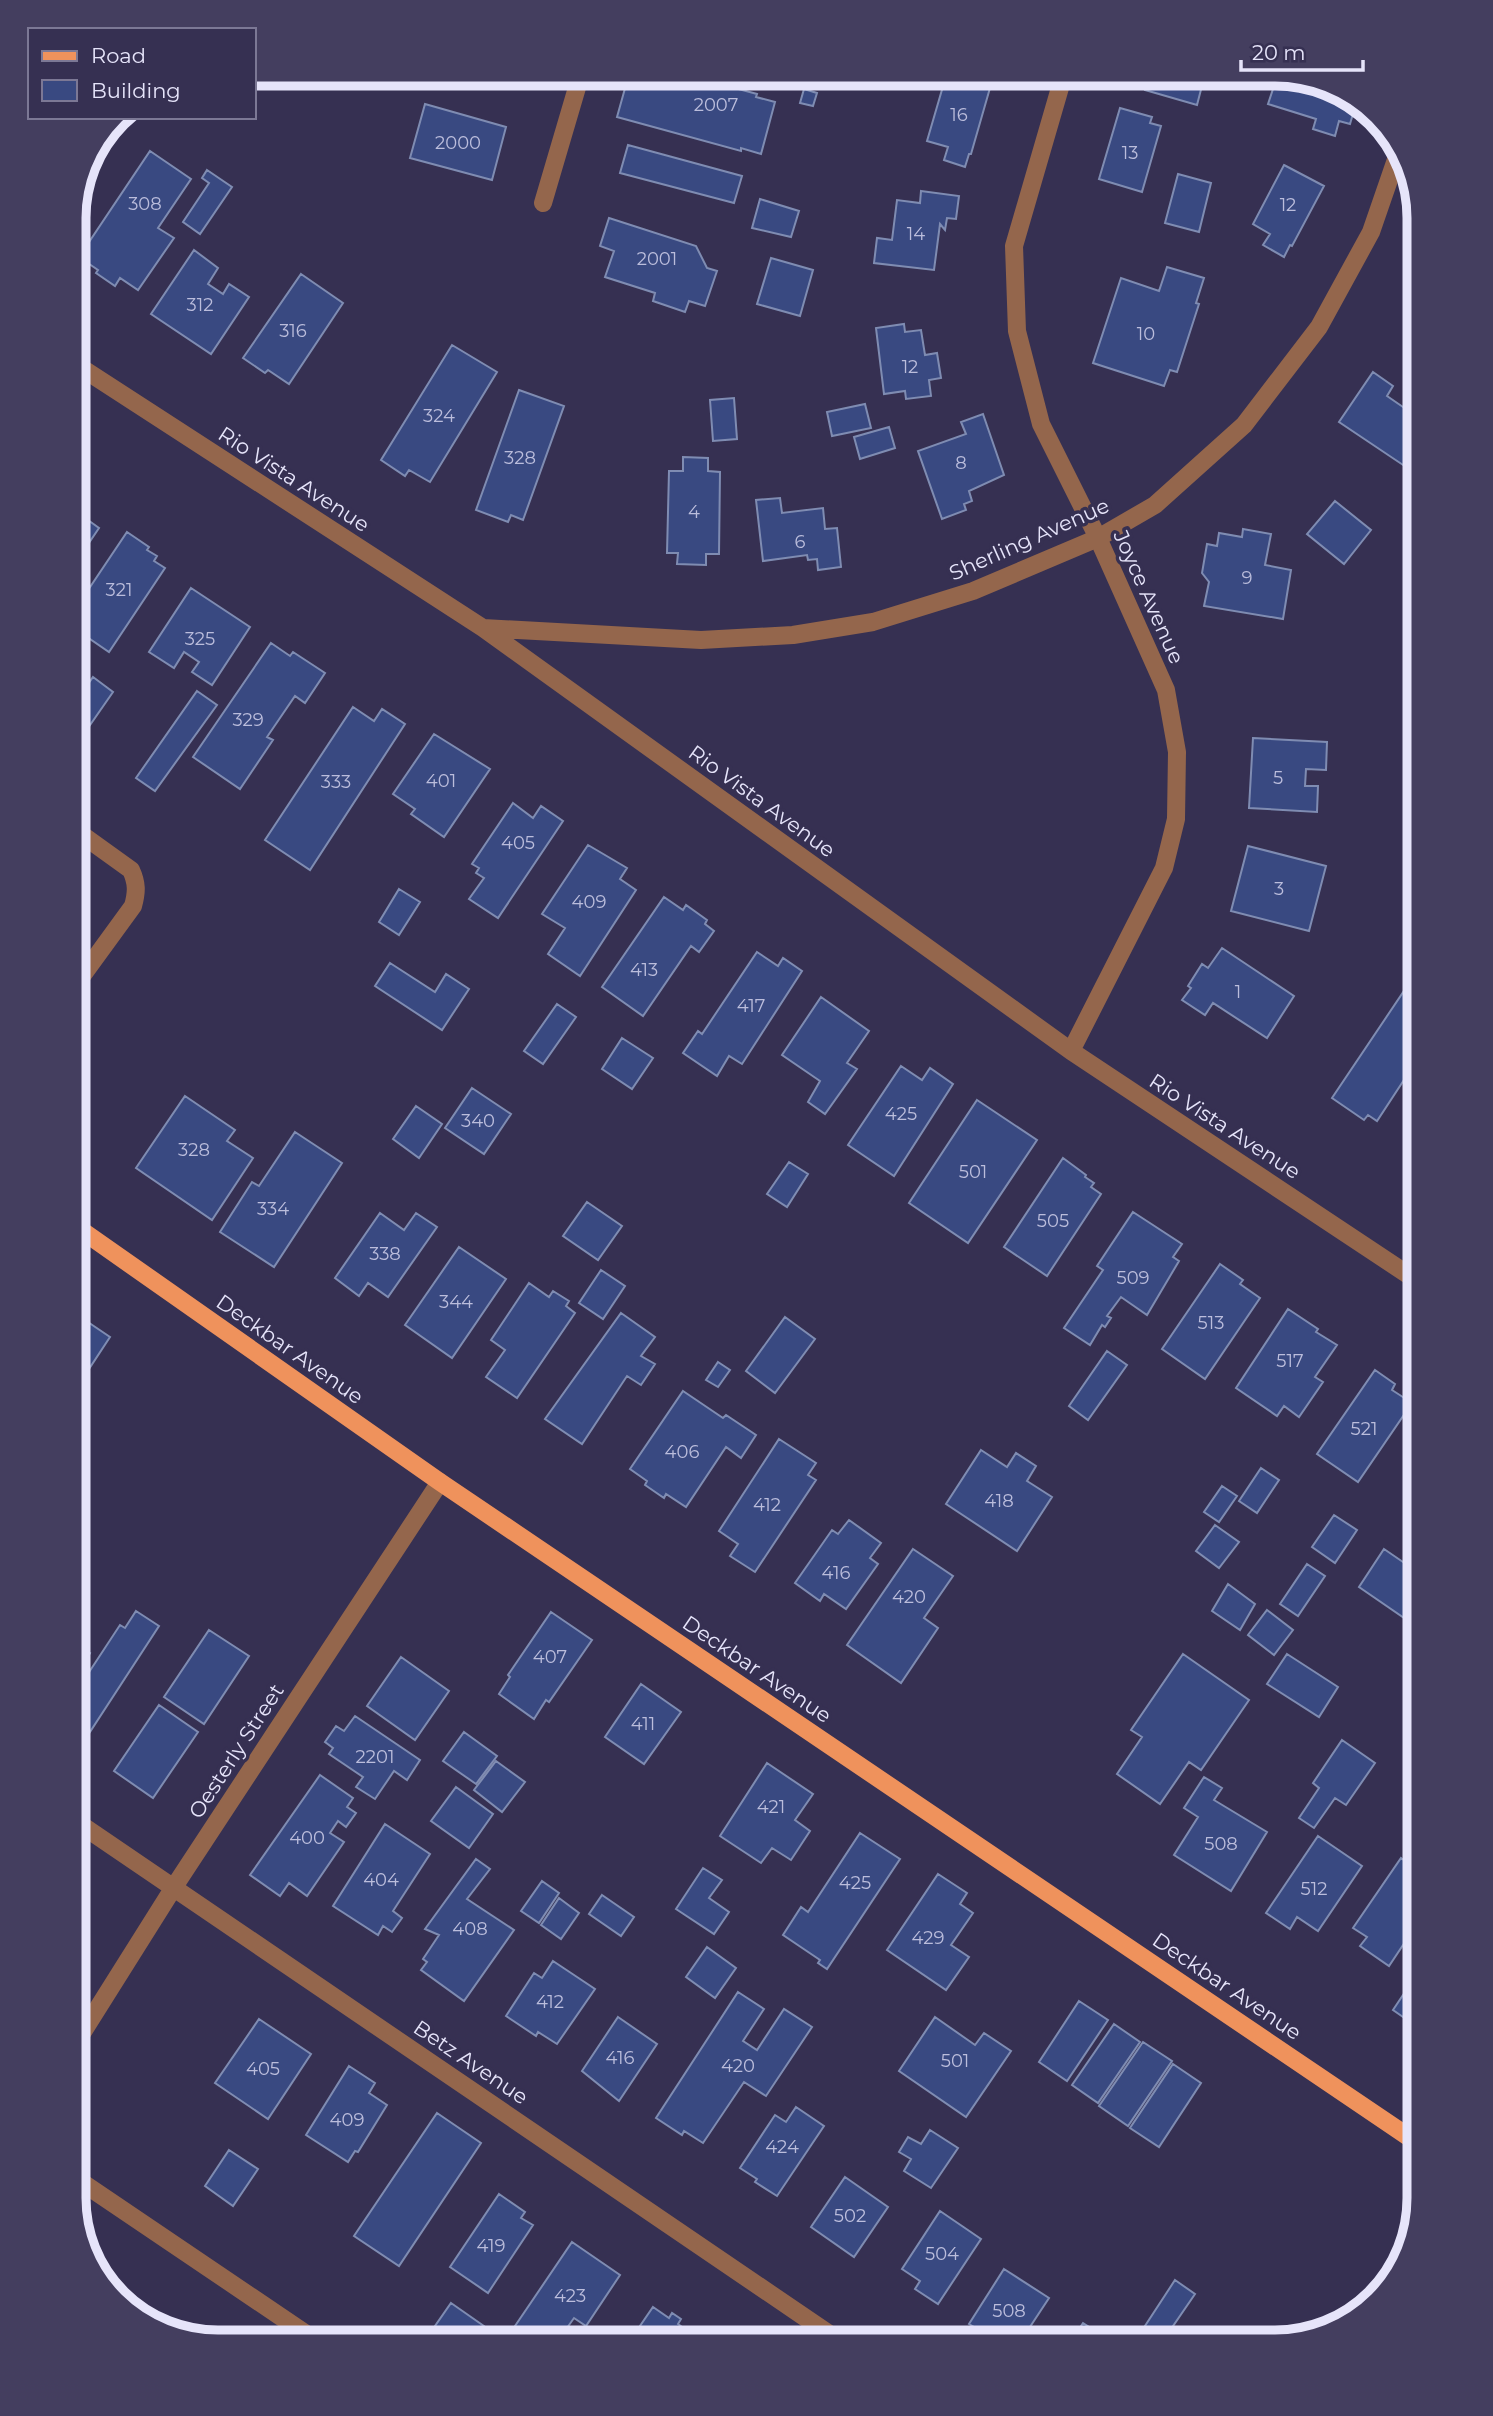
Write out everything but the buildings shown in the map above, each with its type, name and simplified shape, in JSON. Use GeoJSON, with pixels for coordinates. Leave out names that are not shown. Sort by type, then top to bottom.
{"type":"FeatureCollection","features":[{"type":"Feature","properties":{"kind":"main road","name":"Deckbar Avenue"},"geometry":{"type":"LineString","coordinates":[[86,1233],[440,1482],[1407,2136]]}},
{"type":"Feature","properties":{"kind":"street"},"geometry":{"type":"LineString","coordinates":[[543,204],[577,86]]}},
{"type":"Feature","properties":{"kind":"street","name":"Joyce Avenue"},"geometry":{"type":"LineString","coordinates":[[1061,86],[1014,246],[1017,331],[1041,424],[1098,538],[1166,691],[1177,752],[1177,819],[1164,868],[1071,1052]]}},
{"type":"Feature","properties":{"kind":"street","name":"Sherling Avenue"},"geometry":{"type":"LineString","coordinates":[[483,628],[701,640],[793,635],[873,622],[973,591],[1098,538],[1155,505],[1244,425],[1319,327],[1371,232],[1395,162]]}},
{"type":"Feature","properties":{"kind":"street","name":"Rio Vista Avenue"},"geometry":{"type":"LineString","coordinates":[[86,371],[483,628],[1071,1052],[1407,1274]]}},
{"type":"Feature","properties":{"kind":"street"},"geometry":{"type":"LineString","coordinates":[[86,838],[131,870],[136,892],[133,906],[86,971]]}},
{"type":"Feature","properties":{"kind":"street","name":"Oesterly Street"},"geometry":{"type":"LineString","coordinates":[[86,2027],[174,1887],[440,1482]]}},
{"type":"Feature","properties":{"kind":"street","name":"Betz Avenue"},"geometry":{"type":"LineString","coordinates":[[86,1828],[823,2330]]}},
{"type":"Feature","properties":{"kind":"street"},"geometry":{"type":"LineString","coordinates":[[86,2185],[299,2330]]}}]}
